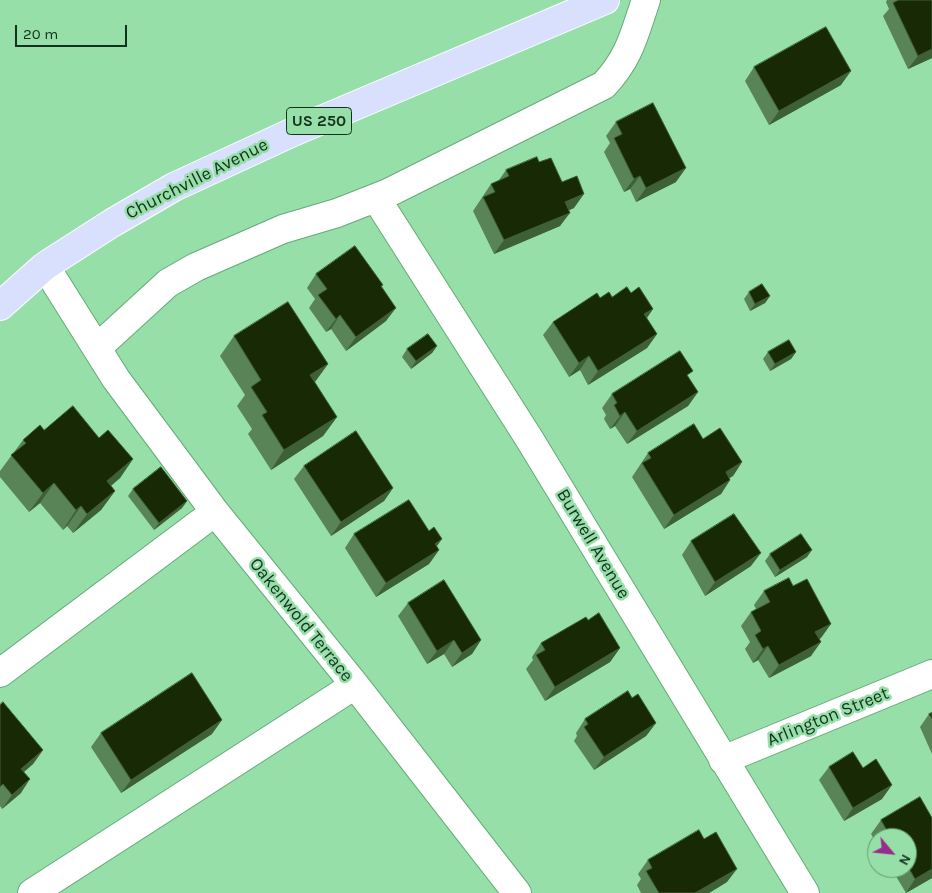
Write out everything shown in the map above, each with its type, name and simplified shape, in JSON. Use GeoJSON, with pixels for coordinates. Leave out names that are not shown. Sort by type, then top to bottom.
{"type":"FeatureCollection","features":[{"type":"Feature","properties":{"kind":"main road","name":"Churchville Avenue"},"geometry":{"type":"LineString","coordinates":[[0,306],[45,266],[119,218],[206,172],[292,132],[605,0]]}},
{"type":"Feature","properties":{"kind":"street"},"geometry":{"type":"LineString","coordinates":[[98,348],[168,283],[196,267],[282,229],[376,198],[604,85],[620,68],[630,47],[646,0]]}},
{"type":"Feature","properties":{"kind":"street","name":"Burwell Avenue"},"geometry":{"type":"LineString","coordinates":[[376,198],[530,440],[805,893]]}},
{"type":"Feature","properties":{"kind":"street","name":"Oakenwold Terrace"},"geometry":{"type":"LineString","coordinates":[[32,893],[355,685],[215,512],[116,379],[45,266]]}},
{"type":"Feature","properties":{"kind":"street"},"geometry":{"type":"LineString","coordinates":[[0,673],[215,512]]}},
{"type":"Feature","properties":{"kind":"street","name":"Arlington Street"},"geometry":{"type":"LineString","coordinates":[[723,760],[932,674]]}},
{"type":"Feature","properties":{"kind":"street"},"geometry":{"type":"LineString","coordinates":[[355,685],[517,893]]}},
{"type":"Feature","properties":{"kind":"building"},"geometry":{"type":"Polygon","coordinates":[[[899,0],[932,0],[932,49],[918,56],[893,3],[899,0]]]}},
{"type":"Feature","properties":{"kind":"building"},"geometry":{"type":"Polygon","coordinates":[[[826,27],[851,71],[779,111],[754,67],[826,27]]]}},
{"type":"Feature","properties":{"kind":"building"},"geometry":{"type":"Polygon","coordinates":[[[653,103],[686,168],[646,188],[640,176],[634,179],[614,138],[622,134],[616,122],[653,103]]]}},
{"type":"Feature","properties":{"kind":"building"},"geometry":{"type":"Polygon","coordinates":[[[537,157],[539,162],[551,158],[562,182],[577,176],[584,194],[565,202],[570,213],[504,240],[483,197],[495,192],[491,184],[509,176],[506,170],[537,157]]]}},
{"type":"Feature","properties":{"kind":"building"},"geometry":{"type":"Polygon","coordinates":[[[355,246],[383,285],[381,286],[396,308],[356,337],[340,315],[336,319],[318,295],[327,289],[316,274],[355,246]]]}},
{"type":"Feature","properties":{"kind":"building"},"geometry":{"type":"Polygon","coordinates":[[[762,284],[770,296],[755,304],[749,292],[762,284]]]}},
{"type":"Feature","properties":{"kind":"building"},"geometry":{"type":"Polygon","coordinates":[[[627,287],[631,293],[639,287],[653,309],[644,314],[657,334],[598,371],[589,356],[579,363],[553,322],[597,293],[600,298],[609,292],[612,297],[627,287]]]}},
{"type":"Feature","properties":{"kind":"building"},"geometry":{"type":"Polygon","coordinates":[[[288,302],[328,364],[310,375],[337,417],[284,450],[262,415],[267,412],[251,387],[261,380],[234,336],[288,302]]]}},
{"type":"Feature","properties":{"kind":"building"},"geometry":{"type":"Polygon","coordinates":[[[428,334],[437,346],[416,361],[407,349],[428,334]]]}},
{"type":"Feature","properties":{"kind":"building"},"geometry":{"type":"Polygon","coordinates":[[[789,340],[796,352],[775,364],[768,352],[789,340]]]}},
{"type":"Feature","properties":{"kind":"building"},"geometry":{"type":"Polygon","coordinates":[[[680,351],[693,371],[687,375],[698,392],[637,431],[625,412],[620,416],[614,405],[617,403],[612,394],[680,351]]]}},
{"type":"Feature","properties":{"kind":"building"},"geometry":{"type":"Polygon","coordinates":[[[73,406],[99,438],[108,430],[133,459],[107,481],[115,491],[87,514],[81,506],[76,510],[54,483],[43,493],[11,455],[26,443],[23,440],[40,425],[44,430],[73,406]]]}},
{"type":"Feature","properties":{"kind":"building"},"geometry":{"type":"Polygon","coordinates":[[[694,424],[703,439],[720,428],[742,462],[726,472],[730,480],[674,515],[642,463],[651,458],[648,453],[694,424]]]}},
{"type":"Feature","properties":{"kind":"building"},"geometry":{"type":"Polygon","coordinates":[[[356,431],[393,488],[341,522],[304,466],[356,431]]]}},
{"type":"Feature","properties":{"kind":"building"},"geometry":{"type":"Polygon","coordinates":[[[161,467],[187,501],[159,523],[133,489],[161,467]]]}},
{"type":"Feature","properties":{"kind":"building"},"geometry":{"type":"Polygon","coordinates":[[[409,500],[429,531],[434,527],[442,539],[435,544],[439,550],[386,583],[354,534],[409,500]]]}},
{"type":"Feature","properties":{"kind":"building"},"geometry":{"type":"Polygon","coordinates":[[[734,514],[761,553],[715,582],[691,541],[734,514]]]}},
{"type":"Feature","properties":{"kind":"building"},"geometry":{"type":"Polygon","coordinates":[[[801,534],[812,550],[780,570],[770,554],[801,534]]]}},
{"type":"Feature","properties":{"kind":"building"},"geometry":{"type":"Polygon","coordinates":[[[789,578],[793,586],[807,579],[831,624],[815,632],[821,642],[779,665],[768,646],[763,649],[755,635],[761,631],[751,612],[770,602],[764,591],[789,578]]]}},
{"type":"Feature","properties":{"kind":"building"},"geometry":{"type":"Polygon","coordinates":[[[444,580],[481,640],[462,653],[454,640],[437,651],[408,603],[444,580]]]}},
{"type":"Feature","properties":{"kind":"building"},"geometry":{"type":"Polygon","coordinates":[[[599,613],[620,648],[555,687],[536,655],[545,650],[541,643],[586,617],[588,620],[599,613]]]}},
{"type":"Feature","properties":{"kind":"building"},"geometry":{"type":"Polygon","coordinates":[[[192,673],[222,720],[131,780],[101,733],[192,673]]]}},
{"type":"Feature","properties":{"kind":"building"},"geometry":{"type":"Polygon","coordinates":[[[628,691],[632,698],[638,694],[656,723],[604,757],[584,727],[588,724],[585,719],[628,691]]]}},
{"type":"Feature","properties":{"kind":"building"},"geometry":{"type":"Polygon","coordinates":[[[3,702],[43,750],[21,769],[30,779],[12,795],[3,784],[0,787],[0,705],[3,702]]]}},
{"type":"Feature","properties":{"kind":"building"},"geometry":{"type":"Polygon","coordinates":[[[853,752],[863,768],[876,759],[892,785],[853,808],[829,767],[853,752]]]}},
{"type":"Feature","properties":{"kind":"building"},"geometry":{"type":"Polygon","coordinates":[[[920,797],[932,818],[932,869],[917,878],[917,828],[885,828],[881,820],[920,797]]]}},
{"type":"Feature","properties":{"kind":"building"},"geometry":{"type":"Polygon","coordinates":[[[699,830],[704,839],[716,832],[737,869],[695,893],[659,893],[646,871],[652,868],[648,860],[699,830]]]}}]}
